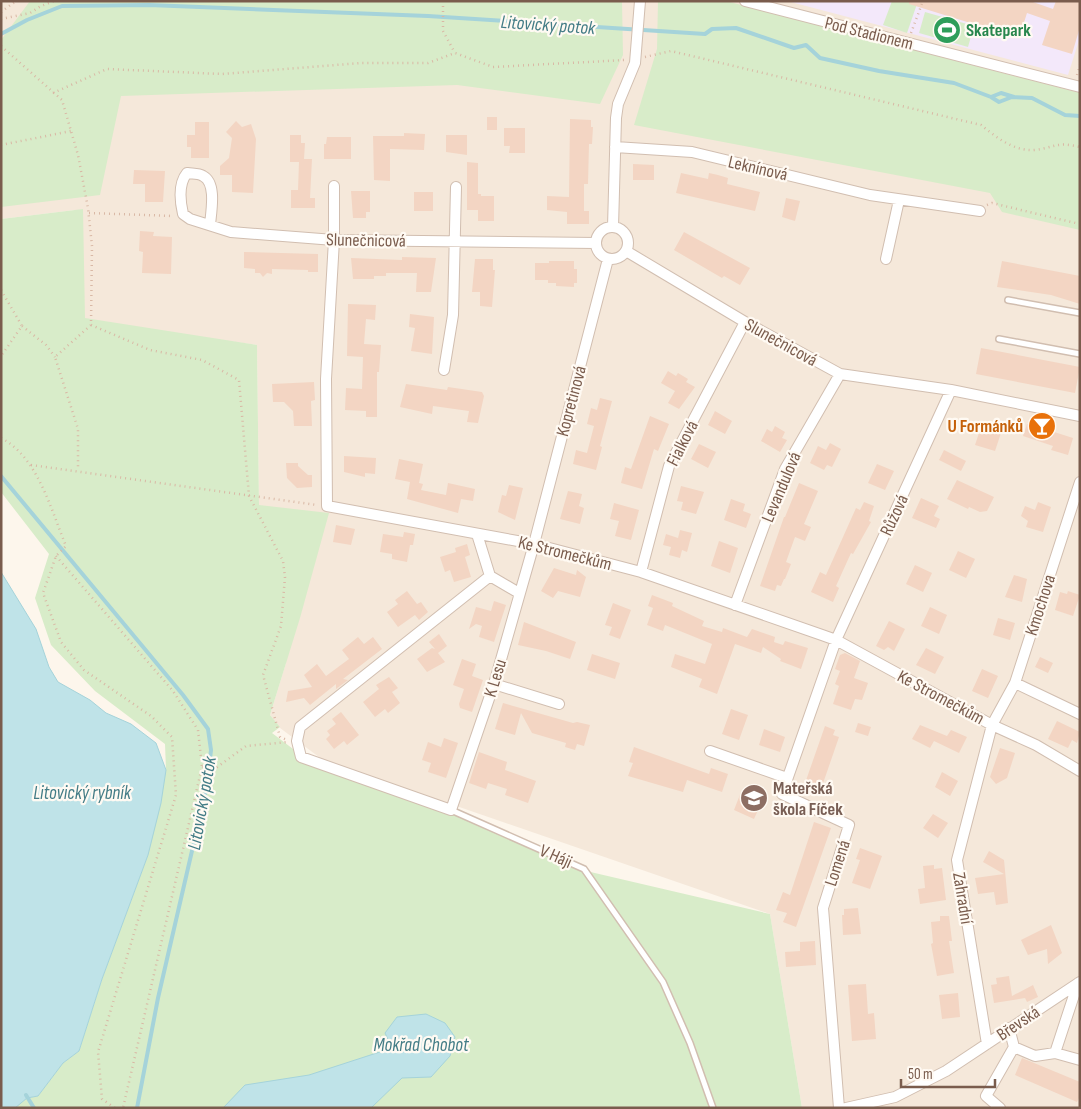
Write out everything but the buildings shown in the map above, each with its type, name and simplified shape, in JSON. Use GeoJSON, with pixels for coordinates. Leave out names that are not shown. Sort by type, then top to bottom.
{"type":"FeatureCollection","features":[{"type":"Feature","properties":{"kind":"street","name":"Pod Stadionem"},"geometry":{"type":"LineString","coordinates":[[745,1],[1080,87]]}},
{"type":"Feature","properties":{"kind":"street"},"geometry":{"type":"LineString","coordinates":[[613,227],[614,147],[618,104],[636,59],[640,6]]}},
{"type":"Feature","properties":{"kind":"street","name":"Leknínová"},"geometry":{"type":"LineString","coordinates":[[614,147],[692,152],[899,200],[977,210]]}},
{"type":"Feature","properties":{"kind":"street"},"geometry":{"type":"LineString","coordinates":[[187,217],[183,214],[181,205],[182,179],[187,173],[202,175],[208,180],[212,193],[210,225]]}},
{"type":"Feature","properties":{"kind":"street"},"geometry":{"type":"LineString","coordinates":[[327,506],[326,379],[334,240],[334,186]]}},
{"type":"Feature","properties":{"kind":"street"},"geometry":{"type":"LineString","coordinates":[[444,370],[453,315],[456,187]]}},
{"type":"Feature","properties":{"kind":"street"},"geometry":{"type":"LineString","coordinates":[[886,259],[899,200]]}},
{"type":"Feature","properties":{"kind":"street","name":"Slunečnicová"},"geometry":{"type":"LineString","coordinates":[[187,217],[231,232],[334,240],[596,243]]}},
{"type":"Feature","properties":{"kind":"street"},"geometry":{"type":"LineString","coordinates":[[613,227],[622,231],[628,242],[626,251],[619,257],[608,259],[597,251],[596,243],[599,233],[604,229],[613,227]]}},
{"type":"Feature","properties":{"kind":"street","name":"Slunečnicová"},"geometry":{"type":"LineString","coordinates":[[626,251],[744,322],[840,374],[951,390],[1080,416]]}},
{"type":"Feature","properties":{"kind":"street","name":"Kopretinová"},"geometry":{"type":"LineString","coordinates":[[534,544],[608,259]]}},
{"type":"Feature","properties":{"kind":"street","name":"Fialková"},"geometry":{"type":"LineString","coordinates":[[641,572],[668,466],[744,322]]}},
{"type":"Feature","properties":{"kind":"street","name":"Levandulová"},"geometry":{"type":"LineString","coordinates":[[735,605],[785,469],[840,374]]}},
{"type":"Feature","properties":{"kind":"street","name":"Růžová"},"geometry":{"type":"LineString","coordinates":[[836,640],[951,390]]}},
{"type":"Feature","properties":{"kind":"street","name":"Kmochova"},"geometry":{"type":"LineString","coordinates":[[992,725],[1015,683],[1080,482]]}},
{"type":"Feature","properties":{"kind":"street","name":"Ke Stromečkům"},"geometry":{"type":"LineString","coordinates":[[327,506],[396,517],[534,544],[641,572],[836,640],[992,725],[1036,745],[1080,771]]}},
{"type":"Feature","properties":{"kind":"street"},"geometry":{"type":"LineString","coordinates":[[477,534],[490,576],[519,592]]}},
{"type":"Feature","properties":{"kind":"street","name":"K Lesu"},"geometry":{"type":"LineString","coordinates":[[451,810],[494,684],[534,544]]}},
{"type":"Feature","properties":{"kind":"street","name":"V Háji"},"geometry":{"type":"LineString","coordinates":[[451,810],[301,757],[297,740],[300,727],[490,576]]}},
{"type":"Feature","properties":{"kind":"street","name":"Lomená"},"geometry":{"type":"LineString","coordinates":[[836,640],[782,794],[850,825],[823,908],[839,1108]]}},
{"type":"Feature","properties":{"kind":"street"},"geometry":{"type":"LineString","coordinates":[[1015,683],[1080,714]]}},
{"type":"Feature","properties":{"kind":"street"},"geometry":{"type":"LineString","coordinates":[[494,684],[559,704]]}},
{"type":"Feature","properties":{"kind":"street","name":"Zahradní"},"geometry":{"type":"LineString","coordinates":[[987,1044],[957,860],[992,725]]}},
{"type":"Feature","properties":{"kind":"street"},"geometry":{"type":"LineString","coordinates":[[710,751],[787,778]]}},
{"type":"Feature","properties":{"kind":"street"},"geometry":{"type":"LineString","coordinates":[[1055,1053],[1079,983]]}},
{"type":"Feature","properties":{"kind":"street","name":"Břevská"},"geometry":{"type":"LineString","coordinates":[[846,1108],[895,1097],[946,1071],[1079,983]]}},
{"type":"Feature","properties":{"kind":"street"},"geometry":{"type":"LineString","coordinates":[[1000,1108],[986,1096],[1014,1047],[1009,1028]]}},
{"type":"Feature","properties":{"kind":"street"},"geometry":{"type":"LineString","coordinates":[[1014,1047],[1035,1056],[1055,1053],[1080,1060]]}},
{"type":"Feature","properties":{"kind":"lane"},"geometry":{"type":"LineString","coordinates":[[1008,300],[1080,313]]}},
{"type":"Feature","properties":{"kind":"lane"},"geometry":{"type":"LineString","coordinates":[[999,339],[1080,354]]}},
{"type":"Feature","properties":{"kind":"lane","name":"V Háji"},"geometry":{"type":"LineString","coordinates":[[451,810],[584,869],[664,982],[690,1043],[713,1108]]}},
{"type":"Feature","properties":{"kind":"path"},"geometry":{"type":"LineString","coordinates":[[1,12],[16,1]]}},
{"type":"Feature","properties":{"kind":"path"},"geometry":{"type":"LineString","coordinates":[[1,19],[30,13],[40,6],[54,1]]}},
{"type":"Feature","properties":{"kind":"path"},"geometry":{"type":"LineString","coordinates":[[908,43],[923,1]]}},
{"type":"Feature","properties":{"kind":"path"},"geometry":{"type":"LineString","coordinates":[[443,2],[443,31],[455,53]]}},
{"type":"Feature","properties":{"kind":"path"},"geometry":{"type":"LineString","coordinates":[[2,47],[62,100],[71,131],[89,213],[92,246],[91,325],[55,357]]}},
{"type":"Feature","properties":{"kind":"path"},"geometry":{"type":"LineString","coordinates":[[53,92],[107,69],[222,74],[361,64],[428,63],[455,53],[494,67],[636,59],[671,51],[981,125],[1004,143],[1032,150],[1062,143],[1080,147]]}},
{"type":"Feature","properties":{"kind":"path"},"geometry":{"type":"LineString","coordinates":[[1,145],[71,131]]}},
{"type":"Feature","properties":{"kind":"path"},"geometry":{"type":"LineString","coordinates":[[977,210],[992,203],[1080,224]]}},
{"type":"Feature","properties":{"kind":"path"},"geometry":{"type":"LineString","coordinates":[[89,213],[187,217]]}},
{"type":"Feature","properties":{"kind":"path"},"geometry":{"type":"LineString","coordinates":[[1,290],[22,326],[46,345],[55,357],[78,429],[78,470]]}},
{"type":"Feature","properties":{"kind":"path"},"geometry":{"type":"LineString","coordinates":[[91,325],[150,350],[202,360],[239,380],[248,496],[282,561],[285,578],[280,626],[263,675],[280,737],[290,741],[246,746],[216,768],[202,767]]}},
{"type":"Feature","properties":{"kind":"path"},"geometry":{"type":"LineString","coordinates":[[1,356],[22,326]]}},
{"type":"Feature","properties":{"kind":"path"},"geometry":{"type":"LineString","coordinates":[[1,438],[12,443],[32,465],[66,546],[56,556],[43,593],[61,642],[84,670],[151,716],[172,737],[176,795],[98,1052],[102,1099],[115,1108]]}},
{"type":"Feature","properties":{"kind":"path"},"geometry":{"type":"LineString","coordinates":[[32,465],[327,506]]}},
{"type":"Feature","properties":{"kind":"path"},"geometry":{"type":"LineString","coordinates":[[56,556],[173,691],[198,730],[202,767],[123,1108]]}},
{"type":"Feature","properties":{"kind":"shaded area"},"geometry":{"type":"Polygon","coordinates":[[[1,1],[1080,1],[1080,1108],[802,1108],[770,914],[323,760],[280,728],[270,715],[286,663],[259,505],[257,345],[78,321],[75,210],[1,219],[1,1]]]}},
{"type":"Feature","properties":{"kind":"shaded area"},"geometry":{"type":"Polygon","coordinates":[[[787,1],[1080,1],[1080,37],[1068,75],[787,1]]]}},
{"type":"Feature","properties":{"kind":"green space"},"geometry":{"type":"Polygon","coordinates":[[[30,1],[622,1],[623,55],[600,104],[457,85],[121,96],[100,195],[1,207],[1,40],[30,1]]]}},
{"type":"Feature","properties":{"kind":"green space"},"geometry":{"type":"Polygon","coordinates":[[[658,1],[726,1],[1080,93],[1080,230],[1002,212],[990,193],[634,125],[657,49],[658,1]]]}},
{"type":"Feature","properties":{"kind":"green space"},"geometry":{"type":"Polygon","coordinates":[[[892,1],[918,1],[907,33],[883,25],[892,1]]]}},
{"type":"Feature","properties":{"kind":"green space","name":"Skatepark"},"geometry":{"type":"Polygon","coordinates":[[[925,12],[974,26],[968,47],[919,33],[925,12]]]}},
{"type":"Feature","properties":{"kind":"green space"},"geometry":{"type":"Polygon","coordinates":[[[83,209],[85,318],[257,345],[259,505],[329,513],[300,618],[270,715],[280,727],[272,733],[297,752],[375,786],[475,823],[582,870],[770,914],[802,1108],[14,1108],[27,1098],[38,1096],[63,1063],[79,1051],[102,979],[148,855],[166,770],[165,744],[95,691],[51,645],[35,598],[49,554],[1,492],[1,219],[83,209]]]}},
{"type":"Feature","properties":{"kind":"water","name":"Litovický rybník"},"geometry":{"type":"Polygon","coordinates":[[[1,572],[36,629],[49,667],[58,682],[90,700],[106,713],[131,724],[156,743],[166,770],[161,803],[148,855],[102,979],[79,1051],[63,1063],[38,1096],[27,1098],[15,1108],[1,1108],[1,572]]]}},
{"type":"Feature","properties":{"kind":"water","name":"Mokřad Chobot"},"geometry":{"type":"Polygon","coordinates":[[[426,1014],[445,1023],[455,1037],[450,1056],[431,1077],[402,1078],[371,1108],[223,1108],[245,1085],[309,1075],[392,1048],[385,1033],[397,1017],[426,1014]]]}},
{"type":"Feature","properties":{"kind":"waterway","name":"Litovický potok"},"geometry":{"type":"LineString","coordinates":[[1,34],[27,20],[62,6],[149,5],[428,16],[705,34],[712,29],[736,28],[794,48],[806,45],[820,58],[879,71],[954,83],[999,102],[1012,97],[1032,98],[1065,115],[1080,116]]}},
{"type":"Feature","properties":{"kind":"waterway"},"geometry":{"type":"LineString","coordinates":[[991,97],[1001,93],[1014,97]]}},
{"type":"Feature","properties":{"kind":"waterway","name":"Litovický potok"},"geometry":{"type":"LineString","coordinates":[[1,476],[183,695],[208,729],[211,750],[207,786],[158,998],[137,1108]]}},
{"type":"Feature","properties":{"kind":"waterway","name":"Litovický potok"},"geometry":{"type":"LineString","coordinates":[[26,1095],[34,1108]]}},
{"type":"Feature","properties":{"kind":"place","name":"Skatepark"},"geometry":{"type":"Point","coordinates":[947,30]}},
{"type":"Feature","properties":{"kind":"place","name":"U Formánků"},"geometry":{"type":"Point","coordinates":[1042,426]}},
{"type":"Feature","properties":{"kind":"place","name":"Mateřská škola Fíček"},"geometry":{"type":"Point","coordinates":[754,798]}}]}
